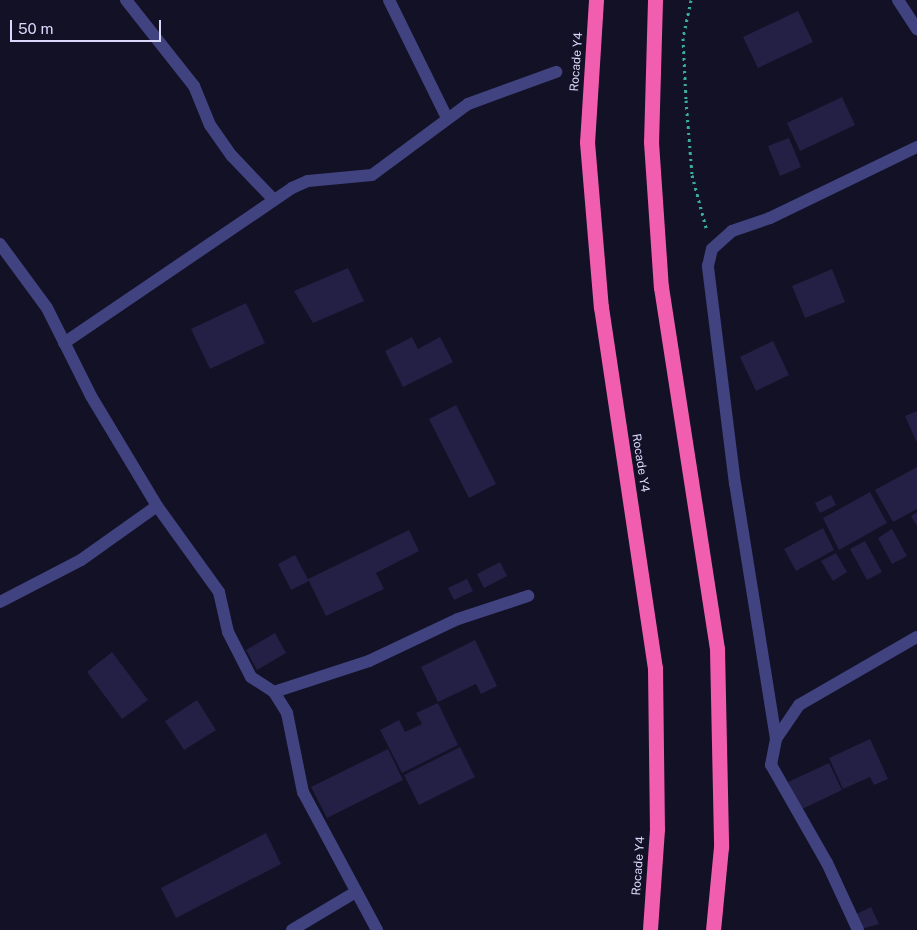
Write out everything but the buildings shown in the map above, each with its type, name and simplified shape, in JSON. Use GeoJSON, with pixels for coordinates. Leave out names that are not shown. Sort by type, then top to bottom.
{"type":"FeatureCollection","features":[{"type":"Feature","properties":{"kind":"highway","name":"Rocade Y4"},"geometry":{"type":"LineString","coordinates":[[596,0],[586,142],[601,307],[655,668],[657,829],[650,930]]}},
{"type":"Feature","properties":{"kind":"highway"},"geometry":{"type":"LineString","coordinates":[[655,0],[651,142],[661,286],[717,649],[721,847],[713,930]]}},
{"type":"Feature","properties":{"kind":"street"},"geometry":{"type":"LineString","coordinates":[[126,0],[194,86],[210,125],[232,156],[273,199]]}},
{"type":"Feature","properties":{"kind":"street"},"geometry":{"type":"LineString","coordinates":[[388,0],[447,118]]}},
{"type":"Feature","properties":{"kind":"street"},"geometry":{"type":"LineString","coordinates":[[898,0],[917,29]]}},
{"type":"Feature","properties":{"kind":"street"},"geometry":{"type":"LineString","coordinates":[[64,343],[273,199],[308,181],[372,175],[447,118],[492,92],[556,72]]}},
{"type":"Feature","properties":{"kind":"street"},"geometry":{"type":"LineString","coordinates":[[858,930],[827,863],[771,765],[776,739],[708,288],[712,249],[732,231],[770,218],[917,147]]}},
{"type":"Feature","properties":{"kind":"street"},"geometry":{"type":"LineString","coordinates":[[0,244],[46,308],[157,506],[219,592],[228,632],[251,677],[274,692],[294,736],[303,792],[354,893],[377,930]]}},
{"type":"Feature","properties":{"kind":"street"},"geometry":{"type":"LineString","coordinates":[[0,602],[81,560],[157,506]]}},
{"type":"Feature","properties":{"kind":"street"},"geometry":{"type":"LineString","coordinates":[[274,692],[369,662],[458,619],[528,596]]}},
{"type":"Feature","properties":{"kind":"street"},"geometry":{"type":"LineString","coordinates":[[776,739],[799,705],[917,637]]}},
{"type":"Feature","properties":{"kind":"street"},"geometry":{"type":"LineString","coordinates":[[292,930],[354,893]]}},
{"type":"Feature","properties":{"kind":"path"},"geometry":{"type":"LineString","coordinates":[[691,0],[682,38],[692,175],[712,249]]}}]}
